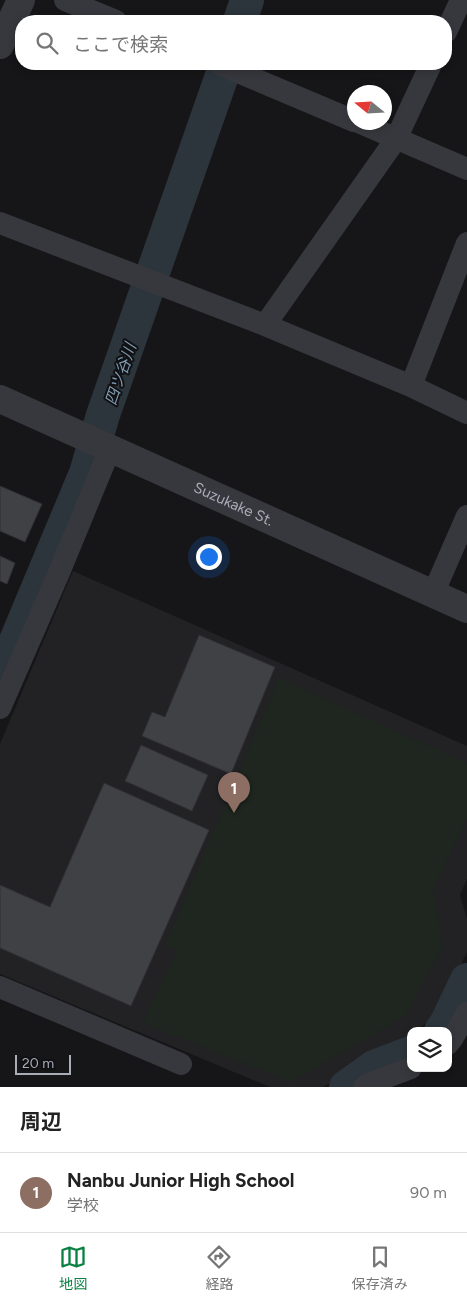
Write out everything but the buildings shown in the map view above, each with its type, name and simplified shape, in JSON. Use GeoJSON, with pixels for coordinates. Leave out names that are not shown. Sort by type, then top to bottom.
{"type":"FeatureCollection","features":[{"type":"Feature","properties":{"kind":"street"},"geometry":{"type":"LineString","coordinates":[[2,34],[21,0]]}},
{"type":"Feature","properties":{"kind":"street"},"geometry":{"type":"LineString","coordinates":[[65,0],[101,15]]}},
{"type":"Feature","properties":{"kind":"street"},"geometry":{"type":"LineString","coordinates":[[452,19],[461,0]]}},
{"type":"Feature","properties":{"kind":"street"},"geometry":{"type":"LineString","coordinates":[[233,70],[347,118]]}},
{"type":"Feature","properties":{"kind":"street"},"geometry":{"type":"LineString","coordinates":[[265,326],[396,139],[428,70]]}},
{"type":"Feature","properties":{"kind":"street"},"geometry":{"type":"LineString","coordinates":[[375,130],[467,168]]}},
{"type":"Feature","properties":{"kind":"street"},"geometry":{"type":"LineString","coordinates":[[0,223],[265,326],[411,386],[467,413]]}},
{"type":"Feature","properties":{"kind":"street"},"geometry":{"type":"LineString","coordinates":[[411,386],[467,243]]}},
{"type":"Feature","properties":{"kind":"street","name":"Suzukake St."},"geometry":{"type":"LineString","coordinates":[[0,399],[467,609]]}},
{"type":"Feature","properties":{"kind":"street"},"geometry":{"type":"LineString","coordinates":[[0,708],[110,449]]}},
{"type":"Feature","properties":{"kind":"street"},"geometry":{"type":"LineString","coordinates":[[433,594],[467,516]]}},
{"type":"Feature","properties":{"kind":"street"},"geometry":{"type":"LineString","coordinates":[[0,987],[181,1064]]}},
{"type":"Feature","properties":{"kind":"street"},"geometry":{"type":"LineString","coordinates":[[452,1040],[467,1013]]}},
{"type":"Feature","properties":{"kind":"street"},"geometry":{"type":"LineString","coordinates":[[364,1087],[407,1069]]}},
{"type":"Feature","properties":{"kind":"shaded area"},"geometry":{"type":"Polygon","coordinates":[[[73,571],[467,746],[467,879],[460,895],[467,919],[467,952],[437,1013],[421,1027],[407,1027],[407,1040],[323,1087],[270,1087],[0,974],[0,744],[73,571]]]}},
{"type":"Feature","properties":{"kind":"shaded area"},"geometry":{"type":"Polygon","coordinates":[[[279,678],[467,763],[467,819],[433,888],[443,947],[405,1016],[291,1082],[143,1023],[177,950],[165,945],[279,678]]]}},
{"type":"Feature","properties":{"kind":"waterway","name":"四ツ谷川"},"geometry":{"type":"LineString","coordinates":[[242,15],[247,0]]}},
{"type":"Feature","properties":{"kind":"waterway","name":"四ツ谷川"},"geometry":{"type":"LineString","coordinates":[[0,679],[86,473],[103,415],[224,70]]}},
{"type":"Feature","properties":{"kind":"waterway"},"geometry":{"type":"LineString","coordinates":[[444,1027],[467,980]]}},
{"type":"Feature","properties":{"kind":"waterway"},"geometry":{"type":"LineString","coordinates":[[346,1087],[374,1067],[407,1055]]}},
{"type":"Feature","properties":{"kind":"place","name":"Nanbu Junior High School"},"geometry":{"type":"Point","coordinates":[234,813]}}]}
